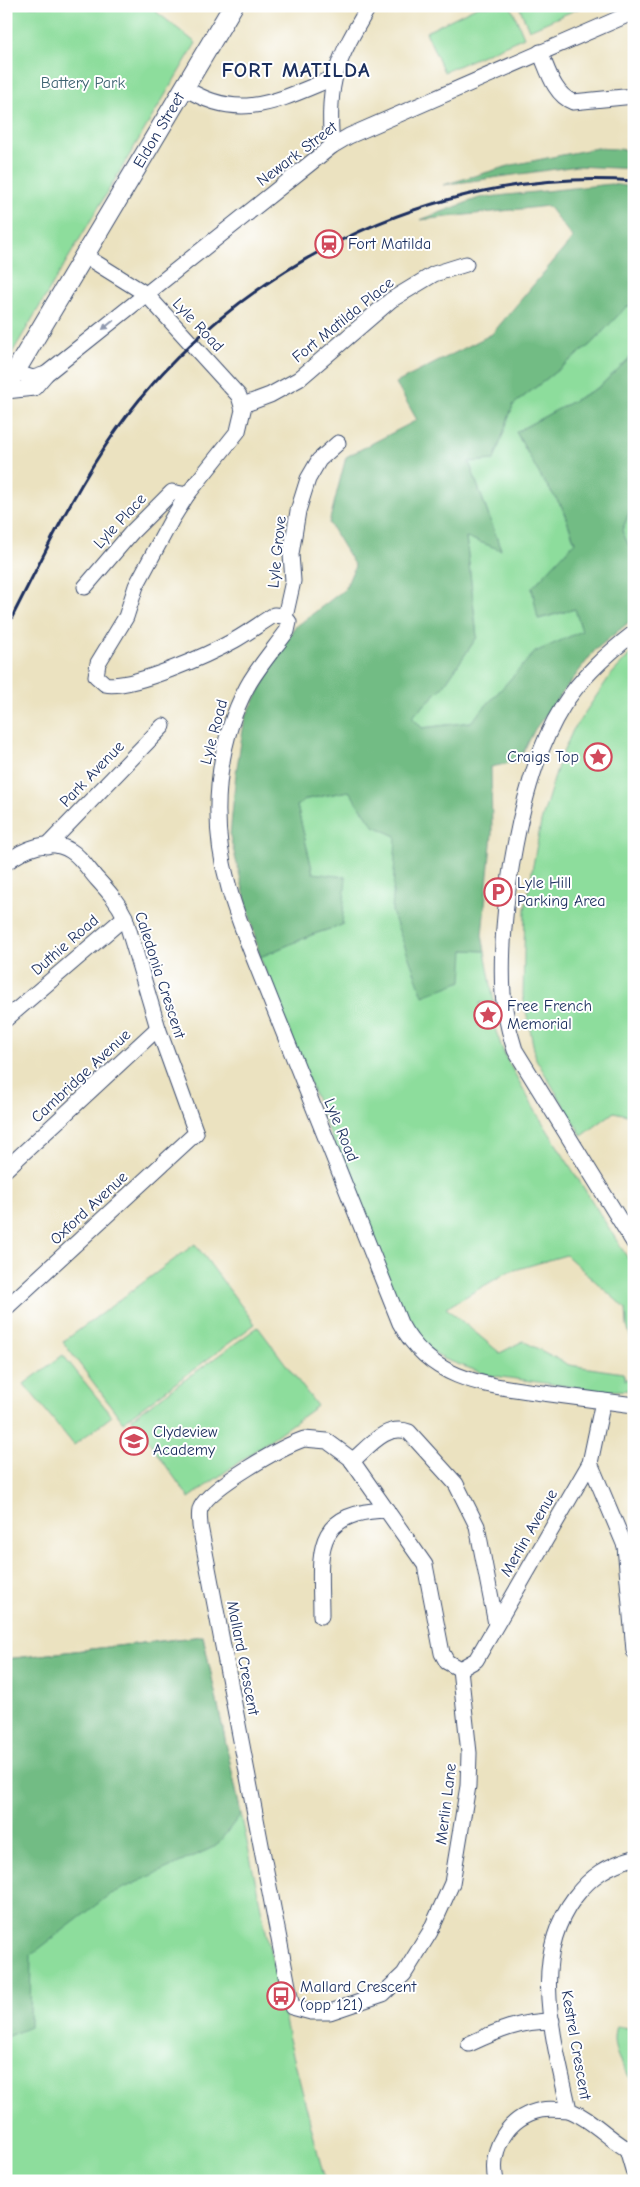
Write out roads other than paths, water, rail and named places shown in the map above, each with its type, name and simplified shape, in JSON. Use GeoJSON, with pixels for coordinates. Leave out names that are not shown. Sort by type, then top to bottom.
{"type":"FeatureCollection","features":[{"type":"Feature","properties":{"kind":"main road","name":"Eldon Street"},"geometry":{"type":"LineString","coordinates":[[11,379],[233,6]]}},
{"type":"Feature","properties":{"kind":"street"},"geometry":{"type":"LineString","coordinates":[[332,146],[330,107],[333,78],[343,52],[369,6]]}},
{"type":"Feature","properties":{"kind":"street","name":"Newark Street"},"geometry":{"type":"LineString","coordinates":[[6,391],[34,388],[46,374],[332,146],[360,130],[634,12]]}},
{"type":"Feature","properties":{"kind":"street"},"geometry":{"type":"LineString","coordinates":[[540,52],[556,87],[564,99],[573,102],[634,96]]}},
{"type":"Feature","properties":{"kind":"street"},"geometry":{"type":"LineString","coordinates":[[185,88],[213,103],[226,106],[248,107],[272,103],[333,78]]}},
{"type":"Feature","properties":{"kind":"street","name":"Lyle Road"},"geometry":{"type":"LineString","coordinates":[[85,256],[146,294],[239,396],[244,405]]}},
{"type":"Feature","properties":{"kind":"street","name":"Fort Matilda Place"},"geometry":{"type":"LineString","coordinates":[[244,405],[270,395],[299,379],[391,300],[434,274],[466,264]]}},
{"type":"Feature","properties":{"kind":"street"},"geometry":{"type":"LineString","coordinates":[[11,379],[33,378],[46,374]]}},
{"type":"Feature","properties":{"kind":"street"},"geometry":{"type":"LineString","coordinates":[[244,405],[238,431],[187,495],[146,564],[136,586],[126,617],[98,663],[96,676],[99,680],[111,686],[128,683],[188,662],[235,640],[274,615],[285,617]]}},
{"type":"Feature","properties":{"kind":"street","name":"Lyle Grove"},"geometry":{"type":"LineString","coordinates":[[285,617],[293,581],[293,546],[298,511],[306,487],[319,460],[338,443]]}},
{"type":"Feature","properties":{"kind":"street","name":"Lyle Place"},"geometry":{"type":"LineString","coordinates":[[85,587],[132,532],[172,492],[187,495]]}},
{"type":"Feature","properties":{"kind":"street","name":"Lyle Road"},"geometry":{"type":"LineString","coordinates":[[285,617],[289,622],[287,631],[248,685],[241,699],[223,756],[219,795],[223,863],[234,904],[250,948],[400,1323],[414,1346],[430,1360],[452,1373],[494,1386],[634,1405]]}},
{"type":"Feature","properties":{"kind":"street"},"geometry":{"type":"LineString","coordinates":[[634,632],[586,675],[563,705],[546,738],[515,844],[505,924],[503,976],[506,1017],[515,1050],[634,1244]]}},
{"type":"Feature","properties":{"kind":"street","name":"Park Avenue"},"geometry":{"type":"LineString","coordinates":[[47,846],[163,726]]}},
{"type":"Feature","properties":{"kind":"street","name":"Caledonia Crescent"},"geometry":{"type":"LineString","coordinates":[[6,863],[22,851],[47,846],[64,847],[78,856],[115,900],[125,917],[158,1028],[196,1133]]}},
{"type":"Feature","properties":{"kind":"street","name":"Duthie Road"},"geometry":{"type":"LineString","coordinates":[[6,1019],[125,917]]}},
{"type":"Feature","properties":{"kind":"street","name":"Cambridge Avenue"},"geometry":{"type":"LineString","coordinates":[[6,1169],[158,1028]]}},
{"type":"Feature","properties":{"kind":"street","name":"Oxford Avenue"},"geometry":{"type":"LineString","coordinates":[[6,1308],[196,1133]]}},
{"type":"Feature","properties":{"kind":"street","name":"Merlin Avenue"},"geometry":{"type":"LineString","coordinates":[[460,1669],[476,1660],[590,1463],[603,1401]]}},
{"type":"Feature","properties":{"kind":"street"},"geometry":{"type":"LineString","coordinates":[[352,1461],[389,1430],[399,1428],[409,1432],[456,1484],[477,1526],[496,1624]]}},
{"type":"Feature","properties":{"kind":"street","name":"Mallard Crescent"},"geometry":{"type":"LineString","coordinates":[[452,1883],[430,1932],[404,1974],[383,1994],[330,2012],[311,2012],[292,2007],[200,1526],[200,1509],[210,1495],[285,1446],[304,1439],[327,1441],[352,1461],[425,1565],[442,1653],[447,1662],[460,1669]]}},
{"type":"Feature","properties":{"kind":"street"},"geometry":{"type":"LineString","coordinates":[[590,1463],[625,1546],[634,1650]]}},
{"type":"Feature","properties":{"kind":"street"},"geometry":{"type":"LineString","coordinates":[[321,1616],[322,1554],[327,1536],[339,1521],[350,1514],[387,1510]]}},
{"type":"Feature","properties":{"kind":"street","name":"Merlin Lane"},"geometry":{"type":"LineString","coordinates":[[452,1883],[470,1770],[460,1669]]}},
{"type":"Feature","properties":{"kind":"street","name":"Kestrel Crescent"},"geometry":{"type":"LineString","coordinates":[[630,2151],[583,2116],[569,2110],[552,2021],[548,1978],[549,1953],[557,1928],[570,1904],[588,1880],[606,1868],[634,1858]]}},
{"type":"Feature","properties":{"kind":"street"},"geometry":{"type":"LineString","coordinates":[[469,2044],[507,2026],[552,2021]]}},
{"type":"Feature","properties":{"kind":"street"},"geometry":{"type":"LineString","coordinates":[[496,2181],[493,2167],[495,2151],[506,2129],[524,2115],[543,2110],[569,2110]]}},
{"type":"Feature","properties":{"kind":"street"},"geometry":{"type":"LineString","coordinates":[[630,2151],[634,2173]]}},
{"type":"Feature","properties":{"kind":"railway"},"geometry":{"type":"LineString","coordinates":[[6,629],[72,502],[117,429],[164,372],[218,320],[278,276],[344,239],[413,210],[485,191],[559,181],[634,181]]}},
{"type":"Feature","properties":{"kind":"place","name":"Fort Matilda"},"geometry":{"type":"Point","coordinates":[329,244]}},
{"type":"Feature","properties":{"kind":"place","name":"Craigs Top"},"geometry":{"type":"Point","coordinates":[598,757]}},
{"type":"Feature","properties":{"kind":"place","name":"Lyle Hill Parking Area"},"geometry":{"type":"Point","coordinates":[498,892]}},
{"type":"Feature","properties":{"kind":"place","name":"Free French Memorial"},"geometry":{"type":"Point","coordinates":[488,1015]}},
{"type":"Feature","properties":{"kind":"place","name":"Clydeview Academy"},"geometry":{"type":"Point","coordinates":[134,1441]}},
{"type":"Feature","properties":{"kind":"place","name":"Mallard Crescent (opp 121)"},"geometry":{"type":"Point","coordinates":[281,1996]}},
{"type":"Feature","properties":{"kind":"district","name":"FORT MATILDA"},"geometry":{"type":"Point","coordinates":[296,70]}},
{"type":"Feature","properties":{"kind":"park label","name":"Battery Park"},"geometry":{"type":"Point","coordinates":[83,83]}}]}
